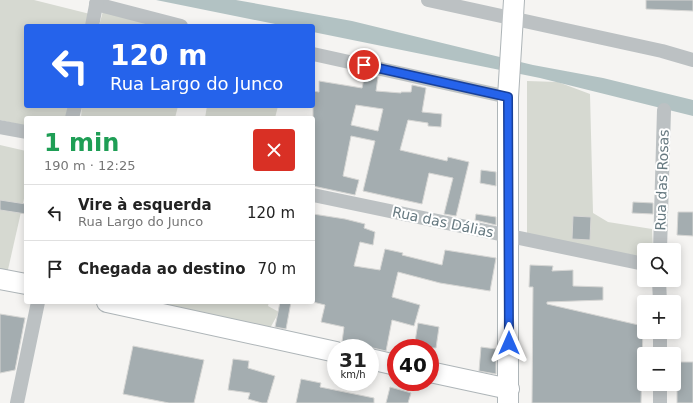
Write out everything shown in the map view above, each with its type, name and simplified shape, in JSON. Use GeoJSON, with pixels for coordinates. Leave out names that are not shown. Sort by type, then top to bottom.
{"type":"FeatureCollection","features":[{"type":"Feature","properties":{"kind":"street"},"geometry":{"type":"LineString","coordinates":[[428,0],[514,10],[693,60]]}},
{"type":"Feature","properties":{"kind":"street"},"geometry":{"type":"LineString","coordinates":[[92,24],[97,2],[174,24]]}},
{"type":"Feature","properties":{"kind":"street"},"geometry":{"type":"LineString","coordinates":[[439,375],[508,396],[508,97],[514,10]]}},
{"type":"Feature","properties":{"kind":"street"},"geometry":{"type":"LineString","coordinates":[[315,54],[508,97]]}},
{"type":"Feature","properties":{"kind":"street","name":"Rua das Rosas"},"geometry":{"type":"LineString","coordinates":[[660,243],[664,110]]}},
{"type":"Feature","properties":{"kind":"street"},"geometry":{"type":"LineString","coordinates":[[0,126],[24,132]]}},
{"type":"Feature","properties":{"kind":"street","name":"Rua das Dálias"},"geometry":{"type":"LineString","coordinates":[[315,195],[637,263]]}},
{"type":"Feature","properties":{"kind":"street"},"geometry":{"type":"LineString","coordinates":[[0,279],[24,284]]}},
{"type":"Feature","properties":{"kind":"street"},"geometry":{"type":"LineString","coordinates":[[17,403],[38,304]]}},
{"type":"Feature","properties":{"kind":"street"},"geometry":{"type":"LineString","coordinates":[[126,304],[144,306],[327,350]]}},
{"type":"Feature","properties":{"kind":"street"},"geometry":{"type":"LineString","coordinates":[[660,391],[660,403]]}},
{"type":"Feature","properties":{"kind":"shaded area"},"geometry":{"type":"Polygon","coordinates":[[[0,0],[34,0],[90,14],[88,24],[24,24],[24,108],[68,108],[66,116],[24,116],[24,126],[0,120],[0,0]]]}},
{"type":"Feature","properties":{"kind":"shaded area"},"geometry":{"type":"Polygon","coordinates":[[[156,0],[236,0],[352,21],[533,65],[603,78],[693,100],[693,116],[540,78],[315,32],[315,24],[275,24],[156,0]]]}},
{"type":"Feature","properties":{"kind":"shaded area"},"geometry":{"type":"Polygon","coordinates":[[[103,11],[157,24],[100,24],[103,11]]]}},
{"type":"Feature","properties":{"kind":"shaded area"},"geometry":{"type":"Polygon","coordinates":[[[527,81],[558,82],[590,94],[593,213],[608,222],[652,229],[653,243],[637,243],[637,259],[527,234],[527,81]]]}},
{"type":"Feature","properties":{"kind":"shaded area"},"geometry":{"type":"Polygon","coordinates":[[[82,108],[178,108],[176,116],[81,116],[82,108]]]}},
{"type":"Feature","properties":{"kind":"shaded area"},"geometry":{"type":"Polygon","coordinates":[[[207,108],[278,108],[276,116],[205,116],[207,108]]]}},
{"type":"Feature","properties":{"kind":"shaded area"},"geometry":{"type":"Polygon","coordinates":[[[0,145],[24,151],[24,199],[7,274],[0,273],[0,145]]]}},
{"type":"Feature","properties":{"kind":"shaded area"},"geometry":{"type":"Polygon","coordinates":[[[155,304],[268,304],[268,306],[279,312],[268,332],[154,307],[155,304]]]}},
{"type":"Feature","properties":{"kind":"building"},"geometry":{"type":"Polygon","coordinates":[[[646,0],[693,0],[693,11],[646,9],[646,0]]]}},
{"type":"Feature","properties":{"kind":"building"},"geometry":{"type":"Polygon","coordinates":[[[365,74],[378,77],[376,91],[401,93],[411,92],[412,85],[426,88],[422,112],[442,114],[441,127],[428,126],[428,123],[408,120],[400,150],[447,161],[448,157],[469,162],[456,216],[444,214],[453,178],[429,173],[422,204],[363,191],[375,141],[351,136],[343,176],[359,180],[355,195],[315,186],[315,116],[313,116],[313,108],[315,108],[315,91],[319,92],[319,81],[362,88],[365,74]],[[356,105],[351,125],[378,131],[383,109],[356,105]]]}},
{"type":"Feature","properties":{"kind":"building"},"geometry":{"type":"Polygon","coordinates":[[[481,170],[496,172],[496,186],[480,183],[481,170]]]}},
{"type":"Feature","properties":{"kind":"building"},"geometry":{"type":"Polygon","coordinates":[[[0,200],[24,204],[24,214],[0,210],[0,200]]]}},
{"type":"Feature","properties":{"kind":"building"},"geometry":{"type":"Polygon","coordinates":[[[633,202],[653,203],[653,214],[632,213],[633,202]]]}},
{"type":"Feature","properties":{"kind":"building"},"geometry":{"type":"Polygon","coordinates":[[[678,212],[693,212],[693,236],[677,235],[678,212]]]}},
{"type":"Feature","properties":{"kind":"building"},"geometry":{"type":"Polygon","coordinates":[[[315,214],[365,224],[364,228],[375,232],[373,245],[360,242],[354,266],[380,270],[385,249],[442,265],[445,250],[496,258],[490,291],[440,283],[398,272],[392,297],[420,305],[414,326],[392,320],[388,339],[387,339],[386,351],[379,349],[379,339],[342,339],[344,327],[321,322],[325,305],[315,302],[315,214]]]}},
{"type":"Feature","properties":{"kind":"building"},"geometry":{"type":"Polygon","coordinates":[[[476,214],[496,217],[496,225],[475,220],[476,214]]]}},
{"type":"Feature","properties":{"kind":"building"},"geometry":{"type":"Polygon","coordinates":[[[573,216],[591,217],[590,240],[572,239],[573,216]]]}},
{"type":"Feature","properties":{"kind":"building"},"geometry":{"type":"Polygon","coordinates":[[[530,265],[553,266],[552,271],[573,270],[573,286],[603,287],[603,300],[547,302],[547,304],[637,325],[637,339],[643,339],[642,347],[637,347],[637,391],[641,391],[641,403],[532,403],[533,287],[529,287],[530,265]]]}},
{"type":"Feature","properties":{"kind":"building"},"geometry":{"type":"Polygon","coordinates":[[[280,304],[291,304],[286,329],[275,327],[280,304]]]}},
{"type":"Feature","properties":{"kind":"building"},"geometry":{"type":"Polygon","coordinates":[[[0,314],[25,318],[15,370],[0,373],[0,314]]]}},
{"type":"Feature","properties":{"kind":"building"},"geometry":{"type":"Polygon","coordinates":[[[418,323],[439,327],[437,339],[415,339],[418,323]]]}},
{"type":"Feature","properties":{"kind":"building"},"geometry":{"type":"Polygon","coordinates":[[[133,346],[204,360],[194,403],[169,403],[123,394],[133,346]]]}},
{"type":"Feature","properties":{"kind":"building"},"geometry":{"type":"Polygon","coordinates":[[[481,347],[496,349],[496,374],[479,371],[481,347]]]}},
{"type":"Feature","properties":{"kind":"building"},"geometry":{"type":"Polygon","coordinates":[[[233,359],[249,361],[248,368],[275,376],[267,403],[248,399],[250,393],[228,390],[233,359]]]}},
{"type":"Feature","properties":{"kind":"building"},"geometry":{"type":"Polygon","coordinates":[[[681,362],[693,362],[693,403],[677,403],[677,391],[681,391],[681,362]]]}},
{"type":"Feature","properties":{"kind":"building"},"geometry":{"type":"Polygon","coordinates":[[[301,379],[321,383],[320,387],[327,388],[327,391],[340,391],[374,398],[374,403],[296,403],[301,379]]]}},
{"type":"Feature","properties":{"kind":"building"},"geometry":{"type":"Polygon","coordinates":[[[389,391],[404,391],[411,393],[408,403],[386,403],[389,391]]]}},
{"type":"Feature","properties":{"kind":"route"},"geometry":{"type":"LineString","coordinates":[[364,65],[508,97],[509,343]]}}]}
